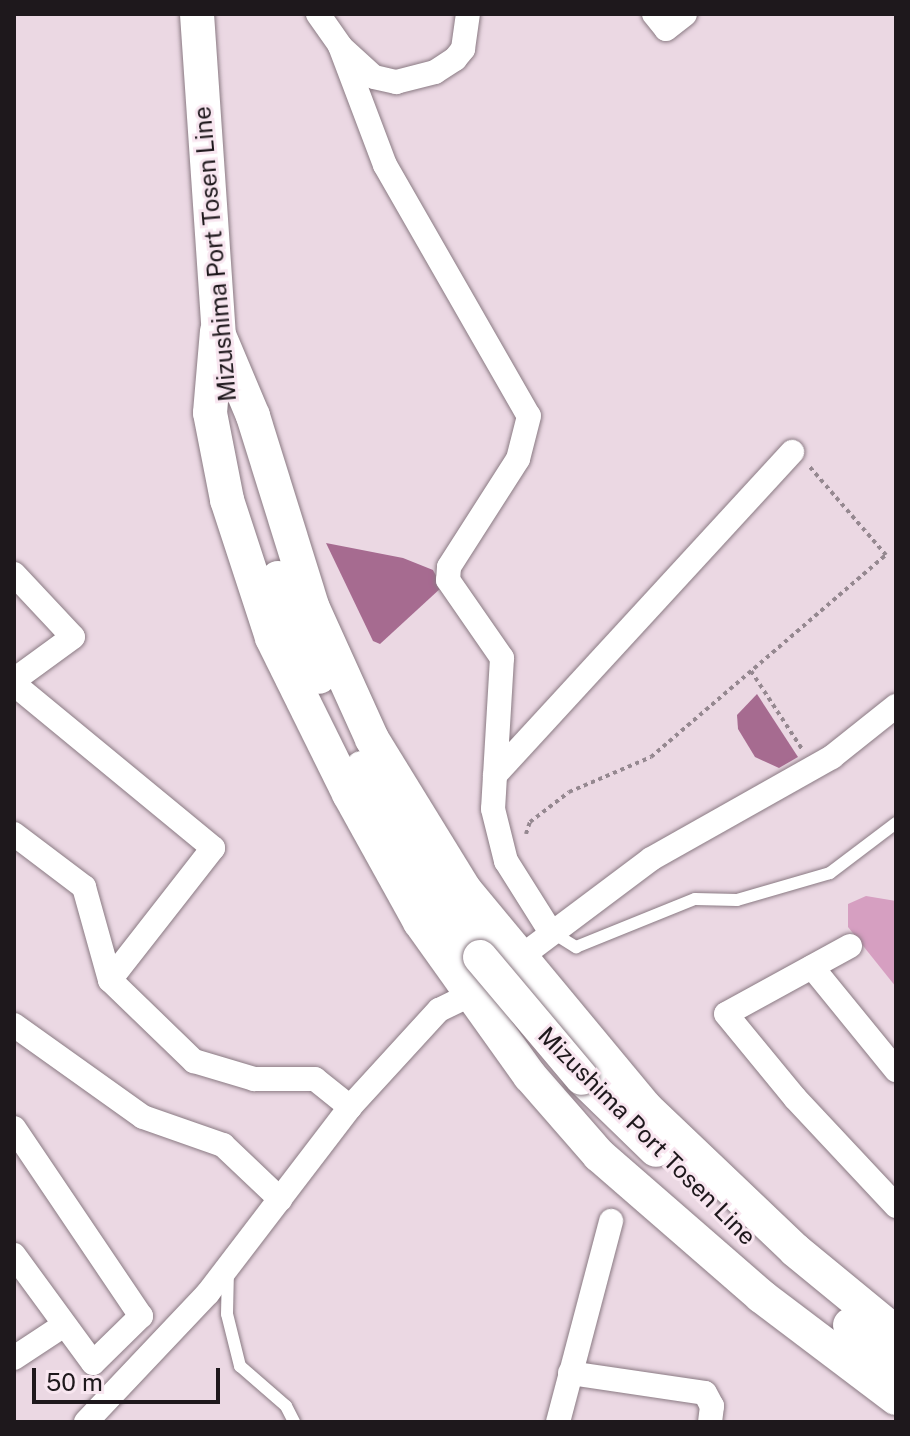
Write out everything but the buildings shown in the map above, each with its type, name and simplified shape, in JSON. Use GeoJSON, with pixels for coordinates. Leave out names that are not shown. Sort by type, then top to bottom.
{"type":"FeatureCollection","features":[{"type":"Feature","properties":{"kind":"main road","name":"Mizushima Port Tosen Line"},"geometry":{"type":"LineString","coordinates":[[197,14],[217,331],[230,416],[251,497],[294,624],[374,792],[480,957],[582,1078],[787,1274],[896,1363]]}},
{"type":"Feature","properties":{"kind":"main road"},"geometry":{"type":"LineString","coordinates":[[217,331],[253,416],[312,606],[372,739],[465,890],[645,1107],[795,1250],[896,1333]]}},
{"type":"Feature","properties":{"kind":"main road"},"geometry":{"type":"LineString","coordinates":[[217,331],[210,413],[227,500],[272,638],[349,794],[420,922],[530,1076],[599,1155],[761,1296],[896,1398]]}},
{"type":"Feature","properties":{"kind":"street"},"geometry":{"type":"LineString","coordinates":[[318,14],[340,46],[374,77],[396,82],[445,66],[463,49],[468,14]]}},
{"type":"Feature","properties":{"kind":"street"},"geometry":{"type":"LineString","coordinates":[[654,14],[666,29],[685,14]]}},
{"type":"Feature","properties":{"kind":"street"},"geometry":{"type":"LineString","coordinates":[[340,46],[385,165],[529,416],[518,459],[449,567],[448,580],[502,658],[493,809],[506,861],[550,931]]}},
{"type":"Feature","properties":{"kind":"street"},"geometry":{"type":"LineString","coordinates":[[495,775],[792,452]]}},
{"type":"Feature","properties":{"kind":"street"},"geometry":{"type":"LineString","coordinates":[[14,574],[73,637],[14,682],[213,848],[110,980]]}},
{"type":"Feature","properties":{"kind":"street"},"geometry":{"type":"LineString","coordinates":[[86,1422],[228,1266],[350,1107],[439,1010],[470,995],[550,931],[651,859],[813,768],[896,706]]}},
{"type":"Feature","properties":{"kind":"street"},"geometry":{"type":"LineString","coordinates":[[14,834],[84,887],[110,980],[194,1061],[254,1079],[315,1079],[350,1107]]}},
{"type":"Feature","properties":{"kind":"street"},"geometry":{"type":"LineString","coordinates":[[850,946],[726,1014],[795,1098],[896,1206]]}},
{"type":"Feature","properties":{"kind":"street"},"geometry":{"type":"LineString","coordinates":[[812,967],[896,1070]]}},
{"type":"Feature","properties":{"kind":"street"},"geometry":{"type":"LineString","coordinates":[[14,1025],[143,1117],[223,1145],[280,1199]]}},
{"type":"Feature","properties":{"kind":"street"},"geometry":{"type":"LineString","coordinates":[[14,1128],[141,1316],[93,1363],[14,1255]]}},
{"type":"Feature","properties":{"kind":"street"},"geometry":{"type":"LineString","coordinates":[[558,1422],[611,1221]]}},
{"type":"Feature","properties":{"kind":"street"},"geometry":{"type":"LineString","coordinates":[[14,1358],[64,1325]]}},
{"type":"Feature","properties":{"kind":"street"},"geometry":{"type":"LineString","coordinates":[[570,1373],[705,1393],[712,1406],[710,1422]]}},
{"type":"Feature","properties":{"kind":"lane"},"geometry":{"type":"LineString","coordinates":[[550,931],[576,947],[695,899],[737,900],[830,873],[896,823]]}},
{"type":"Feature","properties":{"kind":"lane"},"geometry":{"type":"LineString","coordinates":[[228,1266],[232,1346],[240,1366],[286,1406],[294,1422]]}},
{"type":"Feature","properties":{"kind":"path"},"geometry":{"type":"LineString","coordinates":[[518,880],[526,832],[543,811],[569,792],[651,757],[886,555],[792,452]]}},
{"type":"Feature","properties":{"kind":"path"},"geometry":{"type":"LineString","coordinates":[[751,671],[813,768]]}},
{"type":"Feature","properties":{"kind":"shaded area"},"geometry":{"type":"Polygon","coordinates":[[[326,543],[403,558],[433,570],[442,587],[380,644],[373,641],[326,543]]]}},
{"type":"Feature","properties":{"kind":"shaded area"},"geometry":{"type":"Polygon","coordinates":[[[757,694],[798,757],[779,768],[755,757],[738,729],[737,715],[757,694]]]}},
{"type":"Feature","properties":{"kind":"shaded area"},"geometry":{"type":"Polygon","coordinates":[[[866,896],[896,901],[896,987],[848,927],[848,904],[866,896]]]}}]}
